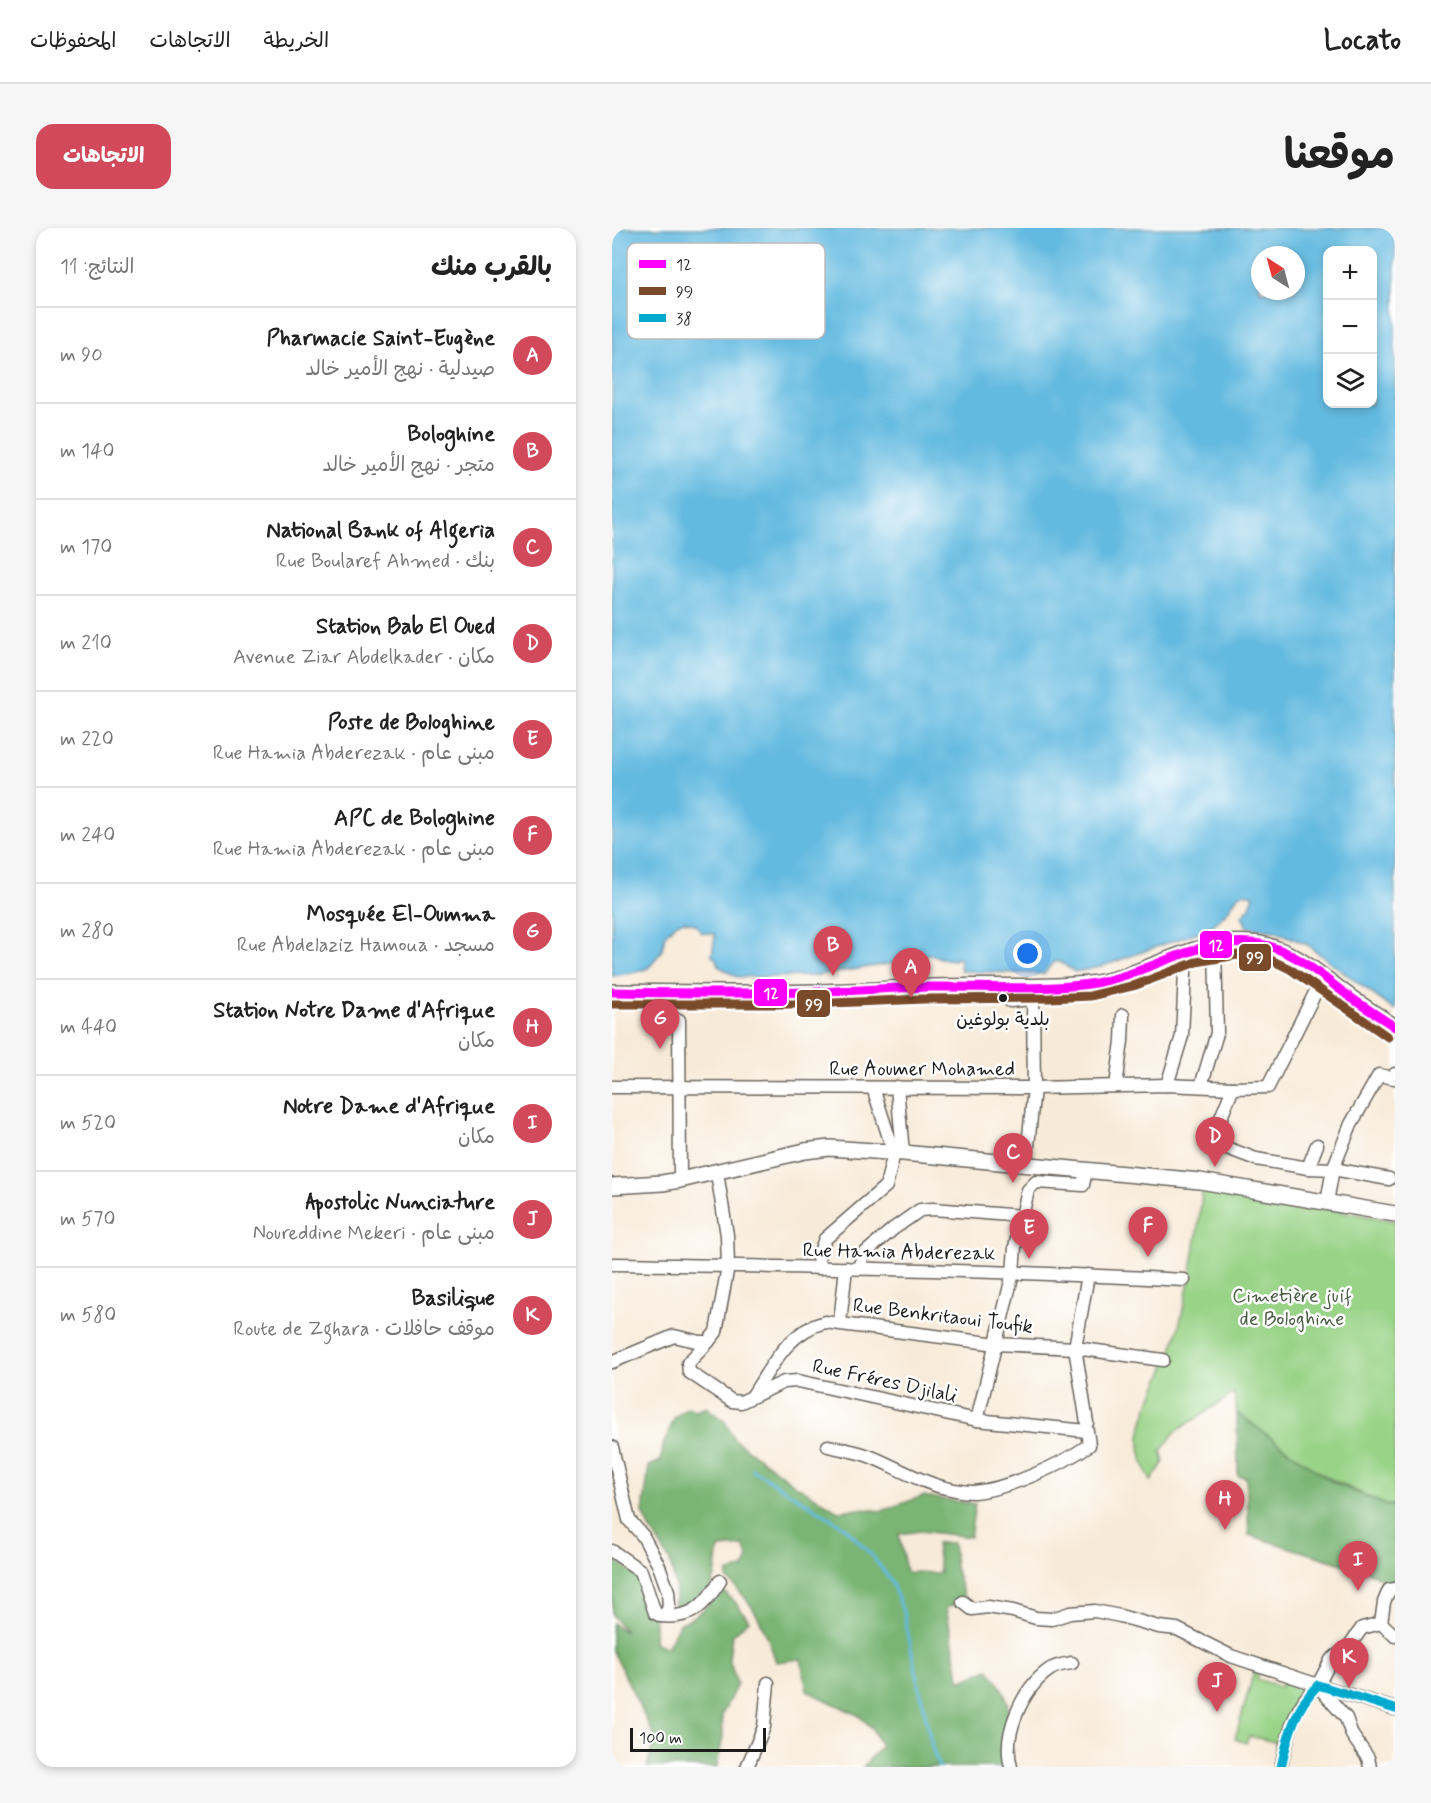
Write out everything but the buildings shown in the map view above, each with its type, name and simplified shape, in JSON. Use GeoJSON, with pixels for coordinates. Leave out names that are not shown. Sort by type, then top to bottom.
{"type":"FeatureCollection","features":[{"type":"Feature","properties":{"kind":"main road"},"geometry":{"type":"LineString","coordinates":[[612,992],[1064,986],[1093,983],[1128,973],[1186,951],[1215,944],[1238,942],[1263,945],[1296,958],[1395,1027]]}},
{"type":"Feature","properties":{"kind":"main road"},"geometry":{"type":"LineString","coordinates":[[612,1186],[680,1180],[805,1151],[830,1148],[1200,1181],[1395,1214]]}},
{"type":"Feature","properties":{"kind":"street"},"geometry":{"type":"LineString","coordinates":[[1201,1086],[1217,1032],[1215,944]]}},
{"type":"Feature","properties":{"kind":"street"},"geometry":{"type":"LineString","coordinates":[[1167,1085],[1182,1036],[1186,951]]}},
{"type":"Feature","properties":{"kind":"street","name":"Rue Aoumer Mohamed"},"geometry":{"type":"LineString","coordinates":[[612,1087],[1034,1088],[1167,1085],[1268,1087],[1323,977]]}},
{"type":"Feature","properties":{"kind":"street"},"geometry":{"type":"LineString","coordinates":[[993,986],[1010,1001],[1033,999],[1034,1088],[1026,1165]]}},
{"type":"Feature","properties":{"kind":"street"},"geometry":{"type":"LineString","coordinates":[[1116,1086],[1123,1015]]}},
{"type":"Feature","properties":{"kind":"street"},"geometry":{"type":"LineString","coordinates":[[679,1020],[680,1180]]}},
{"type":"Feature","properties":{"kind":"street"},"geometry":{"type":"LineString","coordinates":[[1327,1202],[1333,1169],[1351,1124],[1379,1075],[1394,1078],[1395,1074]]}},
{"type":"Feature","properties":{"kind":"street"},"geometry":{"type":"LineString","coordinates":[[820,1268],[818,1257],[825,1239],[886,1185],[898,1153],[897,1087]]}},
{"type":"Feature","properties":{"kind":"street"},"geometry":{"type":"LineString","coordinates":[[873,1088],[898,1153]]}},
{"type":"Feature","properties":{"kind":"street"},"geometry":{"type":"LineString","coordinates":[[1233,1088],[1210,1142],[1256,1159],[1389,1179]]}},
{"type":"Feature","properties":{"kind":"street"},"geometry":{"type":"LineString","coordinates":[[1308,1168],[1317,1145]]}},
{"type":"Feature","properties":{"kind":"street"},"geometry":{"type":"LineString","coordinates":[[977,1420],[1013,1273],[1014,1247],[1028,1190],[1036,1182],[1083,1185],[1086,1170]]}},
{"type":"Feature","properties":{"kind":"street","name":"Rue Fréres Djilali"},"geometry":{"type":"LineString","coordinates":[[717,1173],[727,1235],[728,1266],[716,1332],[688,1363],[689,1372],[732,1401],[741,1402],[784,1382],[798,1381],[977,1420],[1087,1427]]}},
{"type":"Feature","properties":{"kind":"street"},"geometry":{"type":"LineString","coordinates":[[859,1268],[863,1255],[893,1229],[920,1210],[1022,1216]]}},
{"type":"Feature","properties":{"kind":"street","name":"Rue Hamia Abderezak"},"geometry":{"type":"LineString","coordinates":[[612,1264],[859,1268],[1184,1280]]}},
{"type":"Feature","properties":{"kind":"street"},"geometry":{"type":"LineString","coordinates":[[840,1322],[846,1268]]}},
{"type":"Feature","properties":{"kind":"street"},"geometry":{"type":"LineString","coordinates":[[828,1446],[868,1456],[917,1478],[945,1487],[972,1492],[1021,1479],[1089,1445],[1075,1348],[1088,1275]]}},
{"type":"Feature","properties":{"kind":"street","name":"Rue Benkritaoui Toufik"},"geometry":{"type":"LineString","coordinates":[[752,1396],[782,1350],[809,1326],[825,1322],[840,1322],[997,1344],[1075,1348],[1163,1360]]}},
{"type":"Feature","properties":{"kind":"street"},"geometry":{"type":"LineString","coordinates":[[612,1362],[674,1336],[708,1342]]}},
{"type":"Feature","properties":{"kind":"street"},"geometry":{"type":"LineString","coordinates":[[612,1447],[629,1520],[643,1536],[659,1566],[668,1592],[669,1606],[667,1612],[661,1616]]}},
{"type":"Feature","properties":{"kind":"street"},"geometry":{"type":"LineString","coordinates":[[612,1551],[641,1571],[652,1608],[661,1616],[678,1618],[692,1612],[709,1599],[720,1581]]}},
{"type":"Feature","properties":{"kind":"street"},"geometry":{"type":"LineString","coordinates":[[1381,1623],[1384,1602],[1389,1590],[1395,1589]]}},
{"type":"Feature","properties":{"kind":"street"},"geometry":{"type":"LineString","coordinates":[[963,1602],[972,1609],[988,1607],[1036,1618],[1052,1619],[1070,1613],[1095,1611],[1159,1627],[1177,1629],[1231,1656],[1314,1688],[1395,1709]]}},
{"type":"Feature","properties":{"kind":"street"},"geometry":{"type":"LineString","coordinates":[[1381,1623],[1395,1636]]}},
{"type":"Feature","properties":{"kind":"street"},"geometry":{"type":"LineString","coordinates":[[1281,1767],[1293,1718],[1331,1660],[1349,1646],[1362,1628],[1381,1623]]}},
{"type":"Feature","properties":{"kind":"street"},"geometry":{"type":"LineString","coordinates":[[1011,1767],[1008,1738],[1025,1698],[1040,1678],[1052,1668],[1072,1662]]}},
{"type":"Feature","properties":{"kind":"street"},"geometry":{"type":"LineString","coordinates":[[747,1767],[764,1727],[768,1683]]}},
{"type":"Feature","properties":{"kind":"street"},"geometry":{"type":"LineString","coordinates":[[1314,1688],[1346,1718],[1352,1735],[1368,1758],[1370,1767]]}},
{"type":"Feature","properties":{"kind":"green space","name":"Cimetière juif de Bologhine"},"geometry":{"type":"Polygon","coordinates":[[[1203,1186],[1395,1221],[1395,1505],[1386,1505],[1329,1478],[1296,1459],[1237,1413],[1234,1393],[1174,1433],[1161,1451],[1164,1462],[1151,1481],[1140,1449],[1142,1425],[1173,1347],[1184,1308],[1203,1186]]]}},
{"type":"Feature","properties":{"kind":"green space"},"geometry":{"type":"Polygon","coordinates":[[[688,1407],[696,1411],[706,1407],[725,1422],[734,1439],[797,1486],[838,1511],[861,1509],[882,1511],[923,1496],[975,1504],[970,1537],[921,1531],[899,1534],[906,1572],[940,1573],[936,1543],[953,1543],[955,1567],[965,1599],[946,1608],[960,1681],[989,1669],[1003,1690],[1008,1706],[1001,1751],[1006,1767],[863,1767],[881,1746],[871,1727],[858,1715],[807,1691],[801,1659],[776,1662],[758,1617],[745,1597],[727,1579],[728,1572],[744,1568],[748,1557],[744,1546],[719,1548],[715,1576],[710,1590],[685,1611],[674,1611],[676,1589],[670,1561],[643,1513],[649,1466],[661,1461],[663,1445],[675,1417],[688,1407]]]}},
{"type":"Feature","properties":{"kind":"green space"},"geometry":{"type":"Polygon","coordinates":[[[1237,1413],[1331,1481],[1386,1505],[1395,1506],[1395,1583],[1390,1583],[1368,1572],[1249,1535],[1246,1477],[1238,1476],[1237,1413]]]}},
{"type":"Feature","properties":{"kind":"green space"},"geometry":{"type":"Polygon","coordinates":[[[612,1556],[644,1583],[655,1621],[654,1642],[667,1648],[679,1624],[702,1610],[719,1588],[735,1602],[749,1620],[732,1636],[729,1658],[737,1684],[722,1715],[723,1736],[717,1767],[647,1767],[655,1738],[612,1649],[612,1623],[625,1632],[612,1615],[612,1556]]]}},
{"type":"Feature","properties":{"kind":"green space"},"geometry":{"type":"Polygon","coordinates":[[[1255,1668],[1261,1670],[1257,1679],[1281,1687],[1285,1678],[1302,1683],[1280,1743],[1249,1736],[1246,1743],[1235,1739],[1255,1668]]]}},
{"type":"Feature","properties":{"kind":"water"},"geometry":{"type":"Polygon","coordinates":[[[612,228],[1395,228],[1395,1011],[1306,944],[1274,931],[1247,927],[1242,916],[1250,907],[1254,895],[1244,893],[1238,896],[1224,915],[1207,929],[1100,967],[1075,972],[1060,962],[1053,963],[1044,974],[961,971],[959,958],[944,959],[930,954],[907,961],[814,976],[737,977],[718,966],[716,959],[712,956],[715,934],[702,933],[695,924],[683,921],[677,923],[665,935],[662,950],[648,968],[612,976],[612,228]]]}},
{"type":"Feature","properties":{"kind":"waterway"},"geometry":{"type":"LineString","coordinates":[[752,1469],[846,1528],[873,1557],[891,1581],[904,1614],[932,1747],[939,1767]]}},
{"type":"Feature","properties":{"kind":"transit line","name":"12"},"geometry":{"type":"LineString","coordinates":[[612,992],[762,993],[926,987],[1069,986],[1111,980],[1195,950],[1238,943],[1260,944],[1285,952],[1395,1027]]}},
{"type":"Feature","properties":{"kind":"transit line","name":"99"},"geometry":{"type":"LineString","coordinates":[[612,1004],[810,1004],[1090,996],[1136,985],[1196,962],[1237,955],[1269,959],[1290,969],[1388,1037]]}},
{"type":"Feature","properties":{"kind":"transit line","name":"38"},"geometry":{"type":"LineString","coordinates":[[1281,1767],[1298,1713],[1318,1685],[1395,1709]]}},
{"type":"Feature","properties":{"kind":"place","name":"Bologhine"},"geometry":{"type":"Point","coordinates":[833,976]}},
{"type":"Feature","properties":{"kind":"place","name":"Pharmacie Saint-Eugène"},"geometry":{"type":"Point","coordinates":[911,998]}},
{"type":"Feature","properties":{"kind":"place","name":"بلدية بولوغين"},"geometry":{"type":"Point","coordinates":[1003,998]}},
{"type":"Feature","properties":{"kind":"place","name":"Mosquée El-Oumma"},"geometry":{"type":"Point","coordinates":[660,1049]}},
{"type":"Feature","properties":{"kind":"place","name":"Station Bab El Oued"},"geometry":{"type":"Point","coordinates":[1215,1167]}},
{"type":"Feature","properties":{"kind":"place","name":"National Bank of Algeria"},"geometry":{"type":"Point","coordinates":[1013,1183]}},
{"type":"Feature","properties":{"kind":"place","name":"APC de Bologhine"},"geometry":{"type":"Point","coordinates":[1148,1257]}},
{"type":"Feature","properties":{"kind":"place","name":"Poste de Bologhine"},"geometry":{"type":"Point","coordinates":[1029,1259]}},
{"type":"Feature","properties":{"kind":"place","name":"Station Notre Dame d'Afrique"},"geometry":{"type":"Point","coordinates":[1225,1530]}},
{"type":"Feature","properties":{"kind":"place","name":"Notre Dame d'Afrique"},"geometry":{"type":"Point","coordinates":[1358,1591]}},
{"type":"Feature","properties":{"kind":"place","name":"Basilique"},"geometry":{"type":"Point","coordinates":[1349,1688]}},
{"type":"Feature","properties":{"kind":"place","name":"Apostolic Nunciature"},"geometry":{"type":"Point","coordinates":[1217,1712]}}]}
